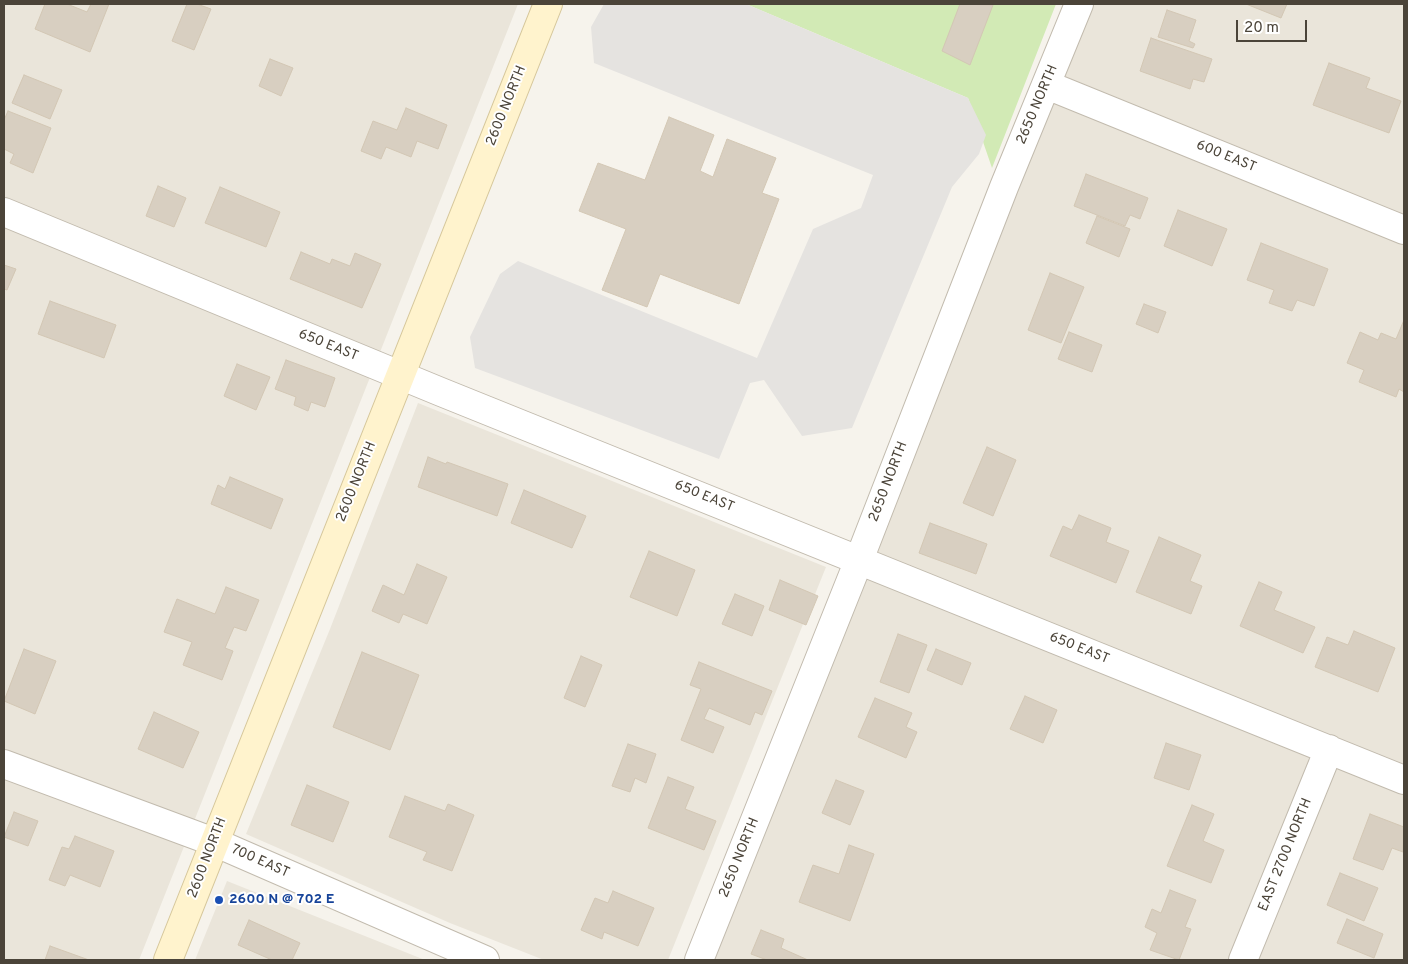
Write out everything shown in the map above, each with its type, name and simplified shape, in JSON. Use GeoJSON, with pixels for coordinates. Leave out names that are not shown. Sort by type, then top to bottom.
{"type":"FeatureCollection","features":[{"type":"Feature","properties":{"kind":"main road","name":"2600 NORTH"},"geometry":{"type":"LineString","coordinates":[[168,960],[548,4]]}},
{"type":"Feature","properties":{"kind":"street","name":"2650 NORTH"},"geometry":{"type":"LineString","coordinates":[[699,960],[859,560],[1004,186],[1079,4]]}},
{"type":"Feature","properties":{"kind":"street","name":"600 EAST"},"geometry":{"type":"LineString","coordinates":[[1047,85],[1404,230]]}},
{"type":"Feature","properties":{"kind":"street","name":"650 EAST"},"geometry":{"type":"LineString","coordinates":[[4,212],[400,375],[1404,780]]}},
{"type":"Feature","properties":{"kind":"street","name":"EAST 2700 NORTH"},"geometry":{"type":"LineString","coordinates":[[1243,960],[1328,749]]}},
{"type":"Feature","properties":{"kind":"street","name":"700 EAST"},"geometry":{"type":"LineString","coordinates":[[4,764],[214,842],[485,960]]}},
{"type":"Feature","properties":{"kind":"shaded area"},"geometry":{"type":"Polygon","coordinates":[[[4,4],[518,4],[139,960],[4,960],[4,4]]]}},
{"type":"Feature","properties":{"kind":"shaded area"},"geometry":{"type":"Polygon","coordinates":[[[604,4],[746,4],[968,98],[986,135],[979,154],[952,187],[852,428],[802,436],[764,380],[750,383],[719,459],[475,368],[470,337],[500,274],[518,261],[757,358],[813,229],[861,208],[873,175],[594,63],[591,27],[604,4]]]}},
{"type":"Feature","properties":{"kind":"shaded area"},"geometry":{"type":"Polygon","coordinates":[[[1091,4],[1404,4],[1404,960],[708,960],[1091,4]]]}},
{"type":"Feature","properties":{"kind":"shaded area"},"geometry":{"type":"Polygon","coordinates":[[[418,403],[826,567],[668,960],[544,960],[450,923],[246,834],[330,629],[418,403]]]}},
{"type":"Feature","properties":{"kind":"shaded area"},"geometry":{"type":"Polygon","coordinates":[[[227,881],[425,960],[195,960],[227,881]]]}},
{"type":"Feature","properties":{"kind":"green space"},"geometry":{"type":"Polygon","coordinates":[[[746,4],[1056,4],[992,168],[968,98],[746,4]]]}},
{"type":"Feature","properties":{"kind":"building"},"geometry":{"type":"Polygon","coordinates":[[[45,4],[67,4],[87,12],[91,4],[109,4],[90,52],[35,29],[45,4]]]}},
{"type":"Feature","properties":{"kind":"building"},"geometry":{"type":"Polygon","coordinates":[[[187,4],[197,4],[211,9],[194,50],[172,41],[187,4]]]}},
{"type":"Feature","properties":{"kind":"building"},"geometry":{"type":"Polygon","coordinates":[[[960,4],[993,5],[970,65],[942,51],[960,4]]]}},
{"type":"Feature","properties":{"kind":"building"},"geometry":{"type":"Polygon","coordinates":[[[1246,4],[1287,4],[1281,18],[1246,4]]]}},
{"type":"Feature","properties":{"kind":"building"},"geometry":{"type":"Polygon","coordinates":[[[1167,10],[1196,20],[1189,41],[1195,44],[1193,48],[1158,37],[1167,10]]]}},
{"type":"Feature","properties":{"kind":"building"},"geometry":{"type":"Polygon","coordinates":[[[1151,38],[1212,59],[1204,82],[1193,79],[1190,89],[1140,71],[1151,38]]]}},
{"type":"Feature","properties":{"kind":"building"},"geometry":{"type":"Polygon","coordinates":[[[270,59],[293,68],[281,96],[259,86],[270,59]]]}},
{"type":"Feature","properties":{"kind":"building"},"geometry":{"type":"Polygon","coordinates":[[[1329,63],[1370,78],[1366,88],[1401,101],[1389,133],[1313,105],[1329,63]]]}},
{"type":"Feature","properties":{"kind":"building"},"geometry":{"type":"Polygon","coordinates":[[[24,75],[62,90],[50,119],[12,103],[24,75]]]}},
{"type":"Feature","properties":{"kind":"building"},"geometry":{"type":"Polygon","coordinates":[[[406,108],[447,125],[438,149],[417,141],[411,157],[386,147],[381,159],[361,151],[373,121],[397,130],[406,108]]]}},
{"type":"Feature","properties":{"kind":"building"},"geometry":{"type":"Polygon","coordinates":[[[8,111],[51,128],[33,173],[10,163],[14,154],[4,149],[4,120],[8,111]]]}},
{"type":"Feature","properties":{"kind":"building"},"geometry":{"type":"Polygon","coordinates":[[[669,117],[714,135],[700,171],[713,177],[727,139],[776,158],[762,193],[779,199],[739,304],[660,274],[647,307],[602,290],[626,229],[579,211],[598,163],[645,180],[669,117]]]}},
{"type":"Feature","properties":{"kind":"building"},"geometry":{"type":"Polygon","coordinates":[[[1086,174],[1148,198],[1140,219],[1130,215],[1125,226],[1074,206],[1086,174]]]}},
{"type":"Feature","properties":{"kind":"building"},"geometry":{"type":"Polygon","coordinates":[[[158,186],[186,198],[174,227],[146,216],[158,186]]]}},
{"type":"Feature","properties":{"kind":"building"},"geometry":{"type":"Polygon","coordinates":[[[220,187],[280,212],[266,247],[205,223],[220,187]]]}},
{"type":"Feature","properties":{"kind":"building"},"geometry":{"type":"Polygon","coordinates":[[[1178,210],[1227,229],[1212,266],[1164,246],[1178,210]]]}},
{"type":"Feature","properties":{"kind":"building"},"geometry":{"type":"Polygon","coordinates":[[[1097,216],[1130,229],[1119,257],[1086,243],[1097,216]]]}},
{"type":"Feature","properties":{"kind":"building"},"geometry":{"type":"Polygon","coordinates":[[[1261,243],[1328,269],[1314,306],[1297,300],[1292,311],[1269,303],[1274,290],[1247,280],[1261,243]]]}},
{"type":"Feature","properties":{"kind":"building"},"geometry":{"type":"Polygon","coordinates":[[[301,252],[330,264],[332,259],[350,266],[355,253],[381,264],[362,308],[290,279],[301,252]]]}},
{"type":"Feature","properties":{"kind":"building"},"geometry":{"type":"Polygon","coordinates":[[[4,265],[16,269],[7,290],[4,289],[4,265]]]}},
{"type":"Feature","properties":{"kind":"building"},"geometry":{"type":"Polygon","coordinates":[[[1050,273],[1084,287],[1061,343],[1028,330],[1050,273]]]}},
{"type":"Feature","properties":{"kind":"building"},"geometry":{"type":"Polygon","coordinates":[[[50,301],[116,325],[104,358],[38,334],[50,301]]]}},
{"type":"Feature","properties":{"kind":"building"},"geometry":{"type":"Polygon","coordinates":[[[1144,304],[1166,312],[1158,333],[1136,324],[1144,304]]]}},
{"type":"Feature","properties":{"kind":"building"},"geometry":{"type":"Polygon","coordinates":[[[1404,320],[1404,392],[1399,389],[1396,397],[1359,382],[1364,370],[1347,363],[1360,332],[1378,340],[1381,333],[1396,339],[1404,320]]]}},
{"type":"Feature","properties":{"kind":"building"},"geometry":{"type":"Polygon","coordinates":[[[1069,332],[1102,345],[1092,372],[1058,359],[1069,332]]]}},
{"type":"Feature","properties":{"kind":"building"},"geometry":{"type":"Polygon","coordinates":[[[286,360],[335,378],[325,407],[311,402],[308,411],[294,405],[296,397],[275,389],[286,360]]]}},
{"type":"Feature","properties":{"kind":"building"},"geometry":{"type":"Polygon","coordinates":[[[237,364],[270,377],[256,410],[224,396],[237,364]]]}},
{"type":"Feature","properties":{"kind":"building"},"geometry":{"type":"Polygon","coordinates":[[[987,447],[1016,460],[993,516],[963,503],[987,447]]]}},
{"type":"Feature","properties":{"kind":"building"},"geometry":{"type":"Polygon","coordinates":[[[428,457],[508,484],[497,516],[418,487],[428,457]]]}},
{"type":"Feature","properties":{"kind":"building"},"geometry":{"type":"Polygon","coordinates":[[[230,477],[283,499],[271,529],[211,504],[218,485],[225,489],[230,477]]]}},
{"type":"Feature","properties":{"kind":"building"},"geometry":{"type":"Polygon","coordinates":[[[524,490],[586,516],[572,548],[511,523],[524,490]]]}},
{"type":"Feature","properties":{"kind":"building"},"geometry":{"type":"Polygon","coordinates":[[[1079,515],[1111,528],[1106,542],[1129,551],[1116,583],[1050,556],[1063,526],[1072,530],[1079,515]]]}},
{"type":"Feature","properties":{"kind":"building"},"geometry":{"type":"Polygon","coordinates":[[[930,523],[987,544],[976,574],[919,553],[930,523]]]}},
{"type":"Feature","properties":{"kind":"building"},"geometry":{"type":"Polygon","coordinates":[[[1159,537],[1201,555],[1190,581],[1202,586],[1191,614],[1136,592],[1159,537]]]}},
{"type":"Feature","properties":{"kind":"building"},"geometry":{"type":"Polygon","coordinates":[[[649,551],[695,570],[677,616],[630,597],[649,551]]]}},
{"type":"Feature","properties":{"kind":"building"},"geometry":{"type":"Polygon","coordinates":[[[417,564],[447,577],[427,624],[403,614],[399,623],[372,611],[383,585],[404,595],[417,564]]]}},
{"type":"Feature","properties":{"kind":"building"},"geometry":{"type":"Polygon","coordinates":[[[780,580],[818,596],[806,625],[769,610],[780,580]]]}},
{"type":"Feature","properties":{"kind":"building"},"geometry":{"type":"Polygon","coordinates":[[[1259,582],[1282,592],[1274,610],[1315,627],[1303,653],[1240,626],[1259,582]]]}},
{"type":"Feature","properties":{"kind":"building"},"geometry":{"type":"Polygon","coordinates":[[[226,587],[259,600],[246,631],[234,627],[225,648],[233,651],[222,680],[183,665],[192,642],[164,632],[177,599],[215,614],[226,587]]]}},
{"type":"Feature","properties":{"kind":"building"},"geometry":{"type":"Polygon","coordinates":[[[735,594],[764,606],[752,636],[722,624],[735,594]]]}},
{"type":"Feature","properties":{"kind":"building"},"geometry":{"type":"Polygon","coordinates":[[[1354,631],[1395,648],[1378,692],[1315,667],[1327,637],[1348,645],[1354,631]]]}},
{"type":"Feature","properties":{"kind":"building"},"geometry":{"type":"Polygon","coordinates":[[[898,634],[927,645],[909,693],[880,682],[898,634]]]}},
{"type":"Feature","properties":{"kind":"building"},"geometry":{"type":"Polygon","coordinates":[[[24,649],[56,661],[35,714],[4,701],[24,649]]]}},
{"type":"Feature","properties":{"kind":"building"},"geometry":{"type":"Polygon","coordinates":[[[936,649],[971,663],[962,685],[927,670],[936,649]]]}},
{"type":"Feature","properties":{"kind":"building"},"geometry":{"type":"Polygon","coordinates":[[[362,652],[419,675],[390,750],[333,727],[362,652]]]}},
{"type":"Feature","properties":{"kind":"building"},"geometry":{"type":"Polygon","coordinates":[[[581,656],[602,665],[585,707],[564,698],[581,656]]]}},
{"type":"Feature","properties":{"kind":"building"},"geometry":{"type":"Polygon","coordinates":[[[699,662],[772,691],[762,715],[755,712],[750,725],[709,708],[704,719],[724,727],[713,753],[681,740],[701,689],[690,685],[699,662]]]}},
{"type":"Feature","properties":{"kind":"building"},"geometry":{"type":"Polygon","coordinates":[[[1025,696],[1057,710],[1043,743],[1010,729],[1025,696]]]}},
{"type":"Feature","properties":{"kind":"building"},"geometry":{"type":"Polygon","coordinates":[[[875,698],[912,713],[906,727],[917,732],[906,758],[858,737],[875,698]]]}},
{"type":"Feature","properties":{"kind":"building"},"geometry":{"type":"Polygon","coordinates":[[[154,712],[199,732],[183,768],[138,749],[154,712]]]}},
{"type":"Feature","properties":{"kind":"building"},"geometry":{"type":"Polygon","coordinates":[[[1166,743],[1201,755],[1189,790],[1154,778],[1166,743]]]}},
{"type":"Feature","properties":{"kind":"building"},"geometry":{"type":"Polygon","coordinates":[[[628,744],[656,754],[646,783],[635,778],[630,792],[612,786],[628,744]]]}},
{"type":"Feature","properties":{"kind":"building"},"geometry":{"type":"Polygon","coordinates":[[[668,777],[694,787],[685,809],[716,821],[704,850],[648,828],[668,777]]]}},
{"type":"Feature","properties":{"kind":"building"},"geometry":{"type":"Polygon","coordinates":[[[836,780],[864,791],[850,825],[822,813],[836,780]]]}},
{"type":"Feature","properties":{"kind":"building"},"geometry":{"type":"Polygon","coordinates":[[[307,785],[349,802],[333,842],[291,825],[307,785]]]}},
{"type":"Feature","properties":{"kind":"building"},"geometry":{"type":"Polygon","coordinates":[[[405,796],[445,811],[448,804],[474,815],[452,871],[423,860],[427,852],[389,837],[405,796]]]}},
{"type":"Feature","properties":{"kind":"building"},"geometry":{"type":"Polygon","coordinates":[[[1192,805],[1214,814],[1203,841],[1224,850],[1211,883],[1167,866],[1192,805]]]}},
{"type":"Feature","properties":{"kind":"building"},"geometry":{"type":"Polygon","coordinates":[[[14,812],[38,821],[28,846],[4,837],[14,812]]]}},
{"type":"Feature","properties":{"kind":"building"},"geometry":{"type":"Polygon","coordinates":[[[1370,814],[1404,827],[1403,852],[1392,848],[1383,870],[1353,859],[1370,814]]]}},
{"type":"Feature","properties":{"kind":"building"},"geometry":{"type":"Polygon","coordinates":[[[75,836],[114,851],[100,887],[70,875],[65,886],[49,880],[62,847],[69,849],[75,836]]]}},
{"type":"Feature","properties":{"kind":"building"},"geometry":{"type":"Polygon","coordinates":[[[849,845],[874,854],[850,921],[799,902],[813,865],[839,874],[849,845]]]}},
{"type":"Feature","properties":{"kind":"building"},"geometry":{"type":"Polygon","coordinates":[[[1340,873],[1378,888],[1364,921],[1327,905],[1340,873]]]}},
{"type":"Feature","properties":{"kind":"building"},"geometry":{"type":"Polygon","coordinates":[[[1170,890],[1196,900],[1185,927],[1191,929],[1179,960],[1150,950],[1157,933],[1145,927],[1152,909],[1161,913],[1170,890]]]}},
{"type":"Feature","properties":{"kind":"building"},"geometry":{"type":"Polygon","coordinates":[[[613,891],[654,908],[638,946],[604,932],[602,939],[581,930],[595,898],[608,903],[613,891]]]}},
{"type":"Feature","properties":{"kind":"building"},"geometry":{"type":"Polygon","coordinates":[[[1347,919],[1383,934],[1374,958],[1337,943],[1347,919]]]}},
{"type":"Feature","properties":{"kind":"building"},"geometry":{"type":"Polygon","coordinates":[[[249,920],[300,943],[292,960],[272,960],[238,945],[249,920]]]}},
{"type":"Feature","properties":{"kind":"building"},"geometry":{"type":"Polygon","coordinates":[[[761,930],[784,939],[781,948],[808,960],[767,960],[751,954],[761,930]]]}},
{"type":"Feature","properties":{"kind":"building"},"geometry":{"type":"Polygon","coordinates":[[[50,946],[89,960],[45,960],[50,946]]]}},
{"type":"Feature","properties":{"kind":"place","name":"2600 N @ 702 E"},"geometry":{"type":"Point","coordinates":[219,900]}}]}
